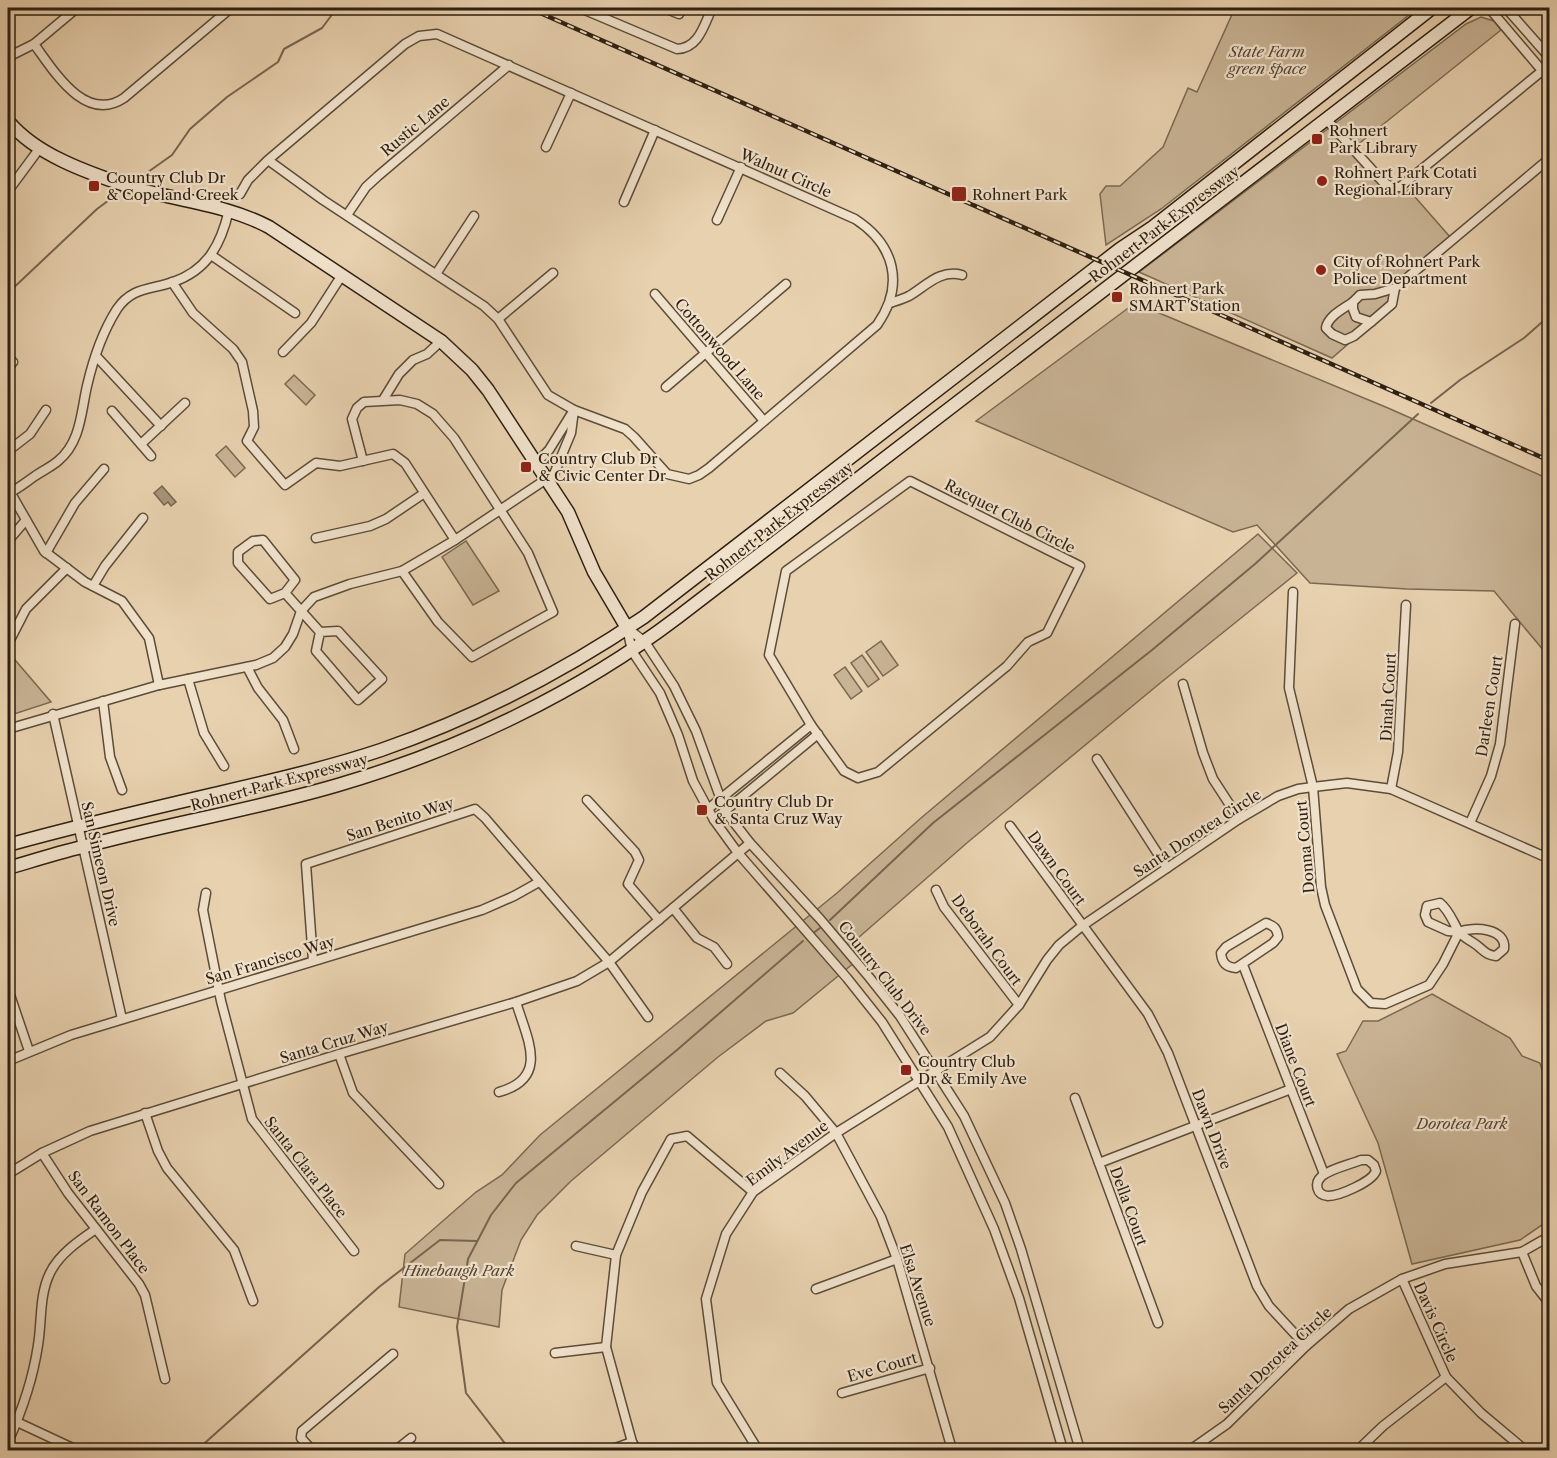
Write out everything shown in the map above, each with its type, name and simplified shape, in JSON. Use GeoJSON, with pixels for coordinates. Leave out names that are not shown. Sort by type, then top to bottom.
{"type":"FeatureCollection","features":[{"type":"Feature","properties":{"kind":"main road","name":"Rohnert Park Expressway"},"geometry":{"type":"LineString","coordinates":[[8,845],[78,825],[309,771],[382,749],[513,694],[613,638],[1120,249],[1153,227],[1432,8]]}},
{"type":"Feature","properties":{"kind":"main road","name":"Rohnert Park Expressway"},"geometry":{"type":"LineString","coordinates":[[8,868],[83,846],[292,798],[408,762],[550,699],[632,651],[1471,8]]}},
{"type":"Feature","properties":{"kind":"main road","name":"Country Club Drive"},"geometry":{"type":"LineString","coordinates":[[8,121],[39,149],[74,166],[121,184],[229,210],[269,227],[441,341],[472,370],[488,390],[568,512],[594,572],[627,628]]}},
{"type":"Feature","properties":{"kind":"street"},"geometry":{"type":"LineString","coordinates":[[8,57],[34,44],[77,8]]}},
{"type":"Feature","properties":{"kind":"street"},"geometry":{"type":"LineString","coordinates":[[34,44],[58,77],[80,97],[97,105],[109,105],[124,98],[231,8]]}},
{"type":"Feature","properties":{"kind":"street"},"geometry":{"type":"LineString","coordinates":[[580,8],[676,49],[686,49],[697,39],[712,8]]}},
{"type":"Feature","properties":{"kind":"street"},"geometry":{"type":"LineString","coordinates":[[664,8],[679,14],[682,8]]}},
{"type":"Feature","properties":{"kind":"street"},"geometry":{"type":"LineString","coordinates":[[1489,8],[1550,80]]}},
{"type":"Feature","properties":{"kind":"street"},"geometry":{"type":"LineString","coordinates":[[1506,8],[1550,58]]}},
{"type":"Feature","properties":{"kind":"street","name":"Walnut Circle"},"geometry":{"type":"LineString","coordinates":[[240,194],[248,180],[268,160],[405,44],[419,36],[437,34],[855,219],[876,234],[888,254],[893,287],[890,303]]}},
{"type":"Feature","properties":{"kind":"street","name":"Rustic Lane"},"geometry":{"type":"LineString","coordinates":[[347,215],[366,187],[509,65]]}},
{"type":"Feature","properties":{"kind":"street"},"geometry":{"type":"LineString","coordinates":[[1326,119],[1383,182],[1392,187],[1400,187],[1542,71]]}},
{"type":"Feature","properties":{"kind":"street"},"geometry":{"type":"LineString","coordinates":[[546,147],[571,93]]}},
{"type":"Feature","properties":{"kind":"street"},"geometry":{"type":"LineString","coordinates":[[624,202],[655,130]]}},
{"type":"Feature","properties":{"kind":"street"},"geometry":{"type":"LineString","coordinates":[[8,191],[39,149]]}},
{"type":"Feature","properties":{"kind":"street"},"geometry":{"type":"LineString","coordinates":[[1395,288],[1392,304],[1354,336],[1345,340],[1332,334],[1326,328],[1327,322],[1334,315],[1360,295],[1376,294],[1395,288],[1550,158]]}},
{"type":"Feature","properties":{"kind":"street"},"geometry":{"type":"LineString","coordinates":[[268,160],[484,306],[498,319],[548,395],[574,410],[625,429],[667,474],[689,479],[699,476],[709,468],[877,325],[890,303],[909,296],[933,279],[954,273],[962,275]]}},
{"type":"Feature","properties":{"kind":"street"},"geometry":{"type":"LineString","coordinates":[[717,220],[741,167]]}},
{"type":"Feature","properties":{"kind":"street"},"geometry":{"type":"LineString","coordinates":[[159,685],[149,638],[122,601],[93,586],[46,553],[8,491],[59,460],[78,433],[96,356],[116,311],[126,298],[145,288],[172,282],[190,274],[203,264],[223,234],[229,210]]}},
{"type":"Feature","properties":{"kind":"street"},"geometry":{"type":"LineString","coordinates":[[436,274],[474,216]]}},
{"type":"Feature","properties":{"kind":"street"},"geometry":{"type":"LineString","coordinates":[[211,255],[295,313]]}},
{"type":"Feature","properties":{"kind":"street"},"geometry":{"type":"LineString","coordinates":[[498,319],[554,273]]}},
{"type":"Feature","properties":{"kind":"street"},"geometry":{"type":"LineString","coordinates":[[283,352],[311,323],[342,275]]}},
{"type":"Feature","properties":{"kind":"street"},"geometry":{"type":"LineString","coordinates":[[172,282],[194,313],[233,349],[242,362],[253,411],[254,427],[247,441],[285,485],[316,463],[340,466],[393,454],[405,463],[455,540]]}},
{"type":"Feature","properties":{"kind":"street"},"geometry":{"type":"LineString","coordinates":[[666,387],[786,284]]}},
{"type":"Feature","properties":{"kind":"street","name":"Cottonwood Lane"},"geometry":{"type":"LineString","coordinates":[[655,294],[764,421]]}},
{"type":"Feature","properties":{"kind":"street"},"geometry":{"type":"LineString","coordinates":[[1353,302],[1356,317],[1371,322]]}},
{"type":"Feature","properties":{"kind":"street"},"geometry":{"type":"LineString","coordinates":[[383,400],[399,374],[413,360],[427,354],[441,341]]}},
{"type":"Feature","properties":{"kind":"street"},"geometry":{"type":"LineString","coordinates":[[96,356],[161,426]]}},
{"type":"Feature","properties":{"kind":"street"},"geometry":{"type":"LineString","coordinates":[[363,461],[352,419],[357,408],[364,402],[400,400],[417,404],[433,414],[454,438],[536,569],[553,612],[472,657],[438,622],[402,572]]}},
{"type":"Feature","properties":{"kind":"street"},"geometry":{"type":"LineString","coordinates":[[141,444],[185,404]]}},
{"type":"Feature","properties":{"kind":"street"},"geometry":{"type":"LineString","coordinates":[[8,451],[30,434],[46,410]]}},
{"type":"Feature","properties":{"kind":"street"},"geometry":{"type":"LineString","coordinates":[[536,463],[549,450],[574,410]]}},
{"type":"Feature","properties":{"kind":"street"},"geometry":{"type":"LineString","coordinates":[[8,729],[53,714],[159,685],[247,667],[273,658],[285,646],[293,634],[301,611],[314,597],[350,584],[402,572],[547,480],[554,474],[571,433],[574,410]]}},
{"type":"Feature","properties":{"kind":"street"},"geometry":{"type":"LineString","coordinates":[[112,411],[150,456]]}},
{"type":"Feature","properties":{"kind":"street"},"geometry":{"type":"LineString","coordinates":[[46,553],[75,503],[104,469]]}},
{"type":"Feature","properties":{"kind":"street","name":"Racquet Club Circle"},"geometry":{"type":"LineString","coordinates":[[910,481],[1080,566],[1047,633],[1028,642],[1006,666],[878,772],[858,778],[844,771],[812,725],[769,655],[786,571],[910,481]]}},
{"type":"Feature","properties":{"kind":"street"},"geometry":{"type":"LineString","coordinates":[[316,538],[370,526],[386,519],[423,494]]}},
{"type":"Feature","properties":{"kind":"street"},"geometry":{"type":"LineString","coordinates":[[93,586],[105,566],[143,518]]}},
{"type":"Feature","properties":{"kind":"street"},"geometry":{"type":"LineString","coordinates":[[8,541],[26,520]]}},
{"type":"Feature","properties":{"kind":"street"},"geometry":{"type":"LineString","coordinates":[[263,540],[294,580],[285,593],[270,599],[238,563],[238,552],[253,541],[263,540]]}},
{"type":"Feature","properties":{"kind":"street"},"geometry":{"type":"LineString","coordinates":[[9,642],[26,609],[67,568]]}},
{"type":"Feature","properties":{"kind":"street","name":"Donna Court"},"geometry":{"type":"LineString","coordinates":[[1293,592],[1289,688],[1313,787],[1321,887],[1325,905],[1357,988],[1371,1004],[1385,1004],[1429,985],[1443,964],[1459,932]]}},
{"type":"Feature","properties":{"kind":"street"},"geometry":{"type":"LineString","coordinates":[[285,593],[320,632]]}},
{"type":"Feature","properties":{"kind":"street","name":"Dinah Court"},"geometry":{"type":"LineString","coordinates":[[1391,789],[1398,752],[1406,605]]}},
{"type":"Feature","properties":{"kind":"street","name":"Darleen Court"},"geometry":{"type":"LineString","coordinates":[[1470,823],[1491,777],[1500,744],[1515,624]]}},
{"type":"Feature","properties":{"kind":"street","name":"Country Club Drive"},"geometry":{"type":"LineString","coordinates":[[627,628],[645,642],[674,686],[696,731],[725,811],[750,843],[820,919],[900,1016],[964,1116],[1005,1203],[1021,1249],[1080,1450]]}},
{"type":"Feature","properties":{"kind":"street","name":"Country Club Drive"},"geometry":{"type":"LineString","coordinates":[[627,628],[632,651],[663,699],[693,781],[714,820],[738,853],[882,1022],[948,1127],[994,1229],[1019,1298],[1063,1450]]}},
{"type":"Feature","properties":{"kind":"street"},"geometry":{"type":"LineString","coordinates":[[338,631],[382,679],[358,700],[316,651],[320,632],[338,631]]}},
{"type":"Feature","properties":{"kind":"street"},"geometry":{"type":"LineString","coordinates":[[247,667],[258,688],[283,720],[294,749]]}},
{"type":"Feature","properties":{"kind":"street"},"geometry":{"type":"LineString","coordinates":[[188,679],[204,733],[224,766]]}},
{"type":"Feature","properties":{"kind":"street"},"geometry":{"type":"LineString","coordinates":[[1183,684],[1213,779],[1239,819]]}},
{"type":"Feature","properties":{"kind":"street"},"geometry":{"type":"LineString","coordinates":[[103,701],[110,757],[122,790]]}},
{"type":"Feature","properties":{"kind":"street","name":"San Simeon Drive"},"geometry":{"type":"LineString","coordinates":[[53,714],[122,1019]]}},
{"type":"Feature","properties":{"kind":"street"},"geometry":{"type":"LineString","coordinates":[[708,809],[812,725]]}},
{"type":"Feature","properties":{"kind":"street"},"geometry":{"type":"LineString","coordinates":[[714,820],[818,734]]}},
{"type":"Feature","properties":{"kind":"street"},"geometry":{"type":"LineString","coordinates":[[1097,759],[1167,868]]}},
{"type":"Feature","properties":{"kind":"street","name":"Santa Dorotea Circle"},"geometry":{"type":"LineString","coordinates":[[921,1082],[990,1037],[1019,1005],[1059,945],[1082,926],[1239,819],[1278,796],[1313,787],[1347,783],[1391,789],[1550,859]]}},
{"type":"Feature","properties":{"kind":"street"},"geometry":{"type":"LineString","coordinates":[[587,800],[639,860],[628,884],[659,920]]}},
{"type":"Feature","properties":{"kind":"street","name":"San Benito Way"},"geometry":{"type":"LineString","coordinates":[[313,961],[306,864],[475,809],[486,818],[609,963],[648,1017]]}},
{"type":"Feature","properties":{"kind":"street","name":"Dawn Court"},"geometry":{"type":"LineString","coordinates":[[1010,826],[1082,926]]}},
{"type":"Feature","properties":{"kind":"street","name":"Santa Cruz Way"},"geometry":{"type":"LineString","coordinates":[[8,1174],[42,1153],[90,1131],[516,1002],[577,981],[609,963],[750,843]]}},
{"type":"Feature","properties":{"kind":"street","name":"San Francisco Way"},"geometry":{"type":"LineString","coordinates":[[8,1061],[71,1035],[482,910],[539,882]]}},
{"type":"Feature","properties":{"kind":"street","name":"Deborah Court"},"geometry":{"type":"LineString","coordinates":[[936,890],[944,908],[1019,1005]]}},
{"type":"Feature","properties":{"kind":"street","name":"Santa Clara Place"},"geometry":{"type":"LineString","coordinates":[[206,893],[203,910],[219,990],[252,1119],[354,1251]]}},
{"type":"Feature","properties":{"kind":"street"},"geometry":{"type":"LineString","coordinates":[[673,908],[697,938],[714,947],[727,964]]}},
{"type":"Feature","properties":{"kind":"street"},"geometry":{"type":"LineString","coordinates":[[1266,923],[1273,925],[1278,937],[1243,965],[1236,968],[1229,967],[1225,964],[1221,953],[1226,947],[1259,926],[1266,923]]}},
{"type":"Feature","properties":{"kind":"street","name":"Dawn Drive"},"geometry":{"type":"LineString","coordinates":[[1082,926],[1148,1014],[1168,1053],[1257,1286],[1269,1306],[1306,1346]]}},
{"type":"Feature","properties":{"kind":"street"},"geometry":{"type":"LineString","coordinates":[[1467,928],[1493,932],[1502,938],[1505,943],[1504,949],[1496,956],[1488,955],[1459,932],[1467,928]]}},
{"type":"Feature","properties":{"kind":"street","name":"Diane Court"},"geometry":{"type":"LineString","coordinates":[[1243,965],[1324,1174]]}},
{"type":"Feature","properties":{"kind":"street"},"geometry":{"type":"LineString","coordinates":[[8,989],[29,1051]]}},
{"type":"Feature","properties":{"kind":"street"},"geometry":{"type":"LineString","coordinates":[[499,1092],[515,1087],[525,1079],[531,1069],[531,1054],[516,1002]]}},
{"type":"Feature","properties":{"kind":"street"},"geometry":{"type":"LineString","coordinates":[[339,1054],[353,1093],[439,1184]]}},
{"type":"Feature","properties":{"kind":"street","name":"Elsa Avenue"},"geometry":{"type":"LineString","coordinates":[[780,1073],[806,1096],[836,1133],[881,1217],[897,1259],[951,1446],[943,1450]]}},
{"type":"Feature","properties":{"kind":"street","name":"Emily Avenue"},"geometry":{"type":"LineString","coordinates":[[758,1450],[717,1383],[706,1299],[726,1234],[753,1192],[836,1133],[921,1082]]}},
{"type":"Feature","properties":{"kind":"street"},"geometry":{"type":"LineString","coordinates":[[1099,1163],[1291,1089]]}},
{"type":"Feature","properties":{"kind":"street","name":"Della Court"},"geometry":{"type":"LineString","coordinates":[[1075,1098],[1158,1323]]}},
{"type":"Feature","properties":{"kind":"street"},"geometry":{"type":"LineString","coordinates":[[145,1113],[158,1151],[167,1168],[234,1250],[253,1301]]}},
{"type":"Feature","properties":{"kind":"street"},"geometry":{"type":"LineString","coordinates":[[638,1450],[632,1442],[606,1347],[616,1255],[642,1192],[671,1139],[687,1136],[753,1192]]}},
{"type":"Feature","properties":{"kind":"street","name":"San Ramon Place"},"geometry":{"type":"LineString","coordinates":[[42,1153],[68,1193],[146,1295],[165,1379]]}},
{"type":"Feature","properties":{"kind":"street","name":"Diane Court"},"geometry":{"type":"LineString","coordinates":[[1368,1160],[1374,1165],[1376,1171],[1370,1181],[1331,1196],[1323,1195],[1316,1186],[1324,1174],[1368,1160]]}},
{"type":"Feature","properties":{"kind":"street"},"geometry":{"type":"LineString","coordinates":[[8,1442],[30,1382],[38,1346],[44,1288],[50,1272],[58,1259],[96,1229]]}},
{"type":"Feature","properties":{"kind":"street","name":"Santa Dorotea Circle"},"geometry":{"type":"LineString","coordinates":[[1190,1450],[1227,1424],[1306,1346],[1349,1309],[1402,1280],[1445,1264],[1522,1252],[1550,1236]]}},
{"type":"Feature","properties":{"kind":"street"},"geometry":{"type":"LineString","coordinates":[[576,1246],[616,1255]]}},
{"type":"Feature","properties":{"kind":"street"},"geometry":{"type":"LineString","coordinates":[[1522,1252],[1536,1286],[1550,1304]]}},
{"type":"Feature","properties":{"kind":"street"},"geometry":{"type":"LineString","coordinates":[[816,1289],[897,1259]]}},
{"type":"Feature","properties":{"kind":"street","name":"Davis Circle"},"geometry":{"type":"LineString","coordinates":[[1402,1280],[1446,1377],[1481,1413],[1525,1450]]}},
{"type":"Feature","properties":{"kind":"street"},"geometry":{"type":"LineString","coordinates":[[555,1353],[606,1347]]}},
{"type":"Feature","properties":{"kind":"street"},"geometry":{"type":"LineString","coordinates":[[312,1450],[301,1438],[302,1431],[393,1354]]}},
{"type":"Feature","properties":{"kind":"street","name":"Eve Court"},"geometry":{"type":"LineString","coordinates":[[843,1393],[930,1368]]}},
{"type":"Feature","properties":{"kind":"street"},"geometry":{"type":"LineString","coordinates":[[1358,1450],[1383,1426],[1446,1377]]}},
{"type":"Feature","properties":{"kind":"street"},"geometry":{"type":"LineString","coordinates":[[17,1422],[77,1450]]}},
{"type":"Feature","properties":{"kind":"street"},"geometry":{"type":"LineString","coordinates":[[396,1450],[411,1438]]}},
{"type":"Feature","properties":{"kind":"street"},"geometry":{"type":"LineString","coordinates":[[610,1450],[632,1442]]}},
{"type":"Feature","properties":{"kind":"green space","name":"State Farm green space"},"geometry":{"type":"Polygon","coordinates":[[[1235,8],[1418,8],[1161,209],[1106,245],[1100,194],[1106,186],[1120,186],[1163,147],[1188,88],[1197,92],[1235,8]]]}},
{"type":"Feature","properties":{"kind":"green space"},"geometry":{"type":"Polygon","coordinates":[[[1481,17],[1494,21],[1501,30],[1351,150],[1386,191],[1397,194],[1409,190],[1450,237],[1391,286],[1396,302],[1332,358],[1139,272],[1466,24],[1481,17]]]}},
{"type":"Feature","properties":{"kind":"green space"},"geometry":{"type":"Polygon","coordinates":[[[1135,303],[1388,408],[1549,479],[1549,657],[1494,591],[1310,583],[1257,525],[1233,532],[976,421],[1135,303]]]}},
{"type":"Feature","properties":{"kind":"green space"},"geometry":{"type":"Polygon","coordinates":[[[294,375],[315,395],[306,405],[285,384],[294,375]]]}},
{"type":"Feature","properties":{"kind":"green space"},"geometry":{"type":"Polygon","coordinates":[[[226,446],[245,468],[235,477],[216,455],[226,446]]]}},
{"type":"Feature","properties":{"kind":"green space","name":"Hinebaugh Park"},"geometry":{"type":"Polygon","coordinates":[[[1258,534],[1297,573],[968,842],[850,945],[860,958],[793,1013],[766,1021],[718,1057],[571,1181],[537,1215],[521,1240],[502,1290],[499,1327],[399,1307],[405,1254],[476,1192],[502,1175],[540,1135],[837,893],[921,818],[1258,534]]]}},
{"type":"Feature","properties":{"kind":"green space"},"geometry":{"type":"Polygon","coordinates":[[[466,541],[499,591],[473,605],[442,557],[466,541]]]}},
{"type":"Feature","properties":{"kind":"green space"},"geometry":{"type":"Polygon","coordinates":[[[881,641],[898,665],[883,676],[866,652],[881,641]]]}},
{"type":"Feature","properties":{"kind":"green space"},"geometry":{"type":"Polygon","coordinates":[[[10,654],[51,702],[8,716],[8,656],[10,654]]]}},
{"type":"Feature","properties":{"kind":"green space"},"geometry":{"type":"Polygon","coordinates":[[[862,655],[879,679],[868,687],[851,663],[862,655]]]}},
{"type":"Feature","properties":{"kind":"green space"},"geometry":{"type":"Polygon","coordinates":[[[845,667],[862,691],[851,699],[834,675],[845,667]]]}},
{"type":"Feature","properties":{"kind":"green space","name":"Dorotea Park"},"geometry":{"type":"Polygon","coordinates":[[[1432,994],[1510,1038],[1522,1056],[1540,1063],[1546,1083],[1549,1083],[1549,1158],[1544,1164],[1549,1171],[1549,1220],[1520,1240],[1412,1264],[1378,1143],[1337,1054],[1346,1051],[1363,1021],[1378,1021],[1432,994]]]}},
{"type":"Feature","properties":{"kind":"shaded area"},"geometry":{"type":"Polygon","coordinates":[[[162,486],[176,502],[171,506],[168,502],[164,505],[154,493],[162,486]]]}},
{"type":"Feature","properties":{"kind":"waterway"},"geometry":{"type":"LineString","coordinates":[[134,182],[172,155],[190,129],[227,97],[278,62],[284,49],[322,28],[337,8]]}},
{"type":"Feature","properties":{"kind":"waterway"},"geometry":{"type":"LineString","coordinates":[[8,293],[97,209],[124,189]]}},
{"type":"Feature","properties":{"kind":"waterway"},"geometry":{"type":"LineString","coordinates":[[1431,403],[1460,380],[1524,338],[1550,315]]}},
{"type":"Feature","properties":{"kind":"waterway"},"geometry":{"type":"LineString","coordinates":[[830,920],[933,823],[1152,650],[1255,564],[1418,414]]}},
{"type":"Feature","properties":{"kind":"waterway"},"geometry":{"type":"LineString","coordinates":[[812,934],[820,928]]}},
{"type":"Feature","properties":{"kind":"waterway"},"geometry":{"type":"LineString","coordinates":[[510,1450],[466,1393],[457,1327],[468,1259],[491,1215],[516,1183],[677,1050],[803,941]]}},
{"type":"Feature","properties":{"kind":"waterway"},"geometry":{"type":"LineString","coordinates":[[197,1450],[379,1287],[440,1240],[477,1241]]}},
{"type":"Feature","properties":{"kind":"railway"},"geometry":{"type":"LineString","coordinates":[[529,8],[1550,461]]}},
{"type":"Feature","properties":{"kind":"place","name":"Rohnert Park Library"},"geometry":{"type":"Point","coordinates":[1317,139]}},
{"type":"Feature","properties":{"kind":"place","name":"Rohnert Park Cotati Regional Library"},"geometry":{"type":"Point","coordinates":[1322,181]}},
{"type":"Feature","properties":{"kind":"place","name":"Country Club Dr & Copeland Creek"},"geometry":{"type":"Point","coordinates":[94,186]}},
{"type":"Feature","properties":{"kind":"place","name":"Rohnert Park"},"geometry":{"type":"Point","coordinates":[959,194]}},
{"type":"Feature","properties":{"kind":"place","name":"City of Rohnert Park Police Department"},"geometry":{"type":"Point","coordinates":[1321,270]}},
{"type":"Feature","properties":{"kind":"place","name":"Rohnert Park SMART Station"},"geometry":{"type":"Point","coordinates":[1117,297]}},
{"type":"Feature","properties":{"kind":"place","name":"Country Club Dr & Civic Center Dr"},"geometry":{"type":"Point","coordinates":[526,467]}},
{"type":"Feature","properties":{"kind":"place","name":"Country Club Dr & Santa Cruz Way"},"geometry":{"type":"Point","coordinates":[702,810]}},
{"type":"Feature","properties":{"kind":"place","name":"Country Club Dr & Emily Ave"},"geometry":{"type":"Point","coordinates":[906,1070]}}]}
